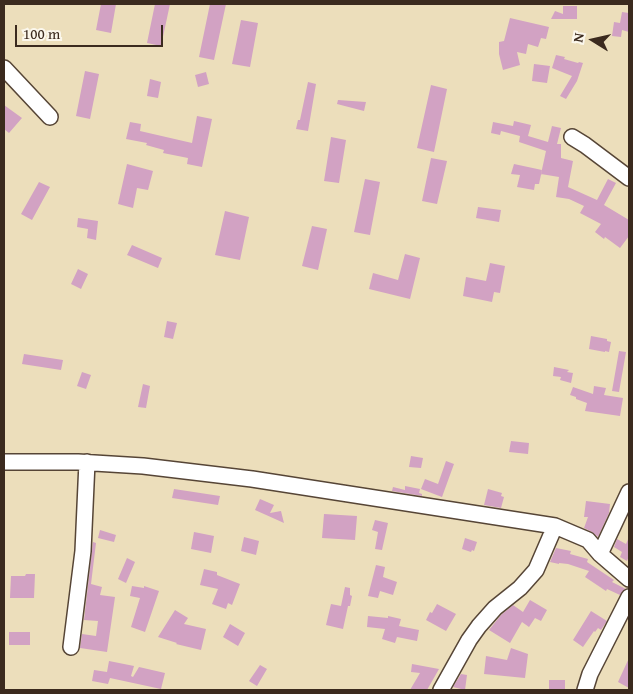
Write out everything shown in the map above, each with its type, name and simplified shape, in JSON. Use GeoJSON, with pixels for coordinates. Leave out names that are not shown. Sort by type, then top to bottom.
{"type":"FeatureCollection","features":[{"type":"Feature","properties":{"kind":"street"},"geometry":{"type":"LineString","coordinates":[[4,68],[50,117]]}},
{"type":"Feature","properties":{"kind":"street"},"geometry":{"type":"LineString","coordinates":[[572,137],[629,178]]}},
{"type":"Feature","properties":{"kind":"street"},"geometry":{"type":"LineString","coordinates":[[4,462],[88,462],[143,466],[252,479],[555,526],[588,540],[600,554],[629,579]]}},
{"type":"Feature","properties":{"kind":"street"},"geometry":{"type":"LineString","coordinates":[[71,647],[82,551],[88,462]]}},
{"type":"Feature","properties":{"kind":"street"},"geometry":{"type":"LineString","coordinates":[[600,554],[625,510],[629,492]]}},
{"type":"Feature","properties":{"kind":"street"},"geometry":{"type":"LineString","coordinates":[[441,690],[479,626],[495,608],[520,588],[536,570],[555,526]]}},
{"type":"Feature","properties":{"kind":"street"},"geometry":{"type":"LineString","coordinates":[[585,690],[590,674],[629,597]]}},
{"type":"Feature","properties":{"kind":"building"},"geometry":{"type":"Polygon","coordinates":[[[101,4],[116,4],[111,33],[96,30],[101,4]]]}},
{"type":"Feature","properties":{"kind":"building"},"geometry":{"type":"Polygon","coordinates":[[[155,4],[170,4],[161,46],[147,43],[155,4]]]}},
{"type":"Feature","properties":{"kind":"building"},"geometry":{"type":"Polygon","coordinates":[[[210,4],[226,4],[214,60],[199,57],[210,4]]]}},
{"type":"Feature","properties":{"kind":"building"},"geometry":{"type":"Polygon","coordinates":[[[563,6],[577,6],[577,19],[551,19],[555,11],[563,14],[563,6]]]}},
{"type":"Feature","properties":{"kind":"building"},"geometry":{"type":"Polygon","coordinates":[[[622,12],[629,13],[629,32],[622,30],[621,37],[612,36],[614,22],[620,23],[622,12]]]}},
{"type":"Feature","properties":{"kind":"building"},"geometry":{"type":"Polygon","coordinates":[[[510,18],[549,27],[546,39],[541,38],[538,47],[528,44],[526,54],[517,52],[520,65],[503,70],[499,54],[499,42],[504,41],[510,18]]]}},
{"type":"Feature","properties":{"kind":"building"},"geometry":{"type":"Polygon","coordinates":[[[241,20],[258,23],[250,67],[232,64],[241,20]]]}},
{"type":"Feature","properties":{"kind":"building"},"geometry":{"type":"Polygon","coordinates":[[[556,55],[565,57],[564,59],[583,63],[577,81],[566,99],[560,96],[572,76],[552,68],[556,55]]]}},
{"type":"Feature","properties":{"kind":"building"},"geometry":{"type":"Polygon","coordinates":[[[534,64],[550,66],[547,83],[532,81],[534,64]]]}},
{"type":"Feature","properties":{"kind":"building"},"geometry":{"type":"Polygon","coordinates":[[[85,71],[99,74],[90,119],[76,116],[85,71]]]}},
{"type":"Feature","properties":{"kind":"building"},"geometry":{"type":"Polygon","coordinates":[[[206,72],[209,84],[198,87],[195,75],[206,72]]]}},
{"type":"Feature","properties":{"kind":"building"},"geometry":{"type":"Polygon","coordinates":[[[150,79],[161,82],[158,98],[147,96],[150,79]]]}},
{"type":"Feature","properties":{"kind":"building"},"geometry":{"type":"Polygon","coordinates":[[[308,82],[316,84],[308,131],[296,129],[298,120],[300,120],[308,82]]]}},
{"type":"Feature","properties":{"kind":"building"},"geometry":{"type":"Polygon","coordinates":[[[431,85],[447,89],[434,152],[417,148],[431,85]]]}},
{"type":"Feature","properties":{"kind":"building"},"geometry":{"type":"Polygon","coordinates":[[[338,100],[366,102],[364,111],[337,104],[338,100]]]}},
{"type":"Feature","properties":{"kind":"building"},"geometry":{"type":"Polygon","coordinates":[[[4,105],[22,118],[9,133],[4,129],[4,105]]]}},
{"type":"Feature","properties":{"kind":"building"},"geometry":{"type":"Polygon","coordinates":[[[197,116],[212,119],[202,167],[187,164],[188,158],[163,153],[164,150],[146,145],[147,143],[126,139],[130,122],[141,124],[140,131],[192,143],[197,116]]]}},
{"type":"Feature","properties":{"kind":"building"},"geometry":{"type":"Polygon","coordinates":[[[514,121],[531,125],[528,136],[548,142],[552,126],[561,128],[557,144],[561,144],[561,158],[573,161],[568,187],[597,200],[608,179],[616,183],[604,205],[629,220],[629,236],[620,248],[595,232],[601,224],[580,213],[584,206],[569,199],[556,197],[559,177],[541,174],[546,151],[519,142],[520,136],[501,131],[500,135],[491,133],[493,122],[513,126],[514,121]]]}},
{"type":"Feature","properties":{"kind":"building"},"geometry":{"type":"Polygon","coordinates":[[[331,137],[346,140],[339,183],[324,181],[331,137]]]}},
{"type":"Feature","properties":{"kind":"building"},"geometry":{"type":"Polygon","coordinates":[[[431,158],[447,161],[437,204],[422,201],[431,158]]]}},
{"type":"Feature","properties":{"kind":"building"},"geometry":{"type":"Polygon","coordinates":[[[127,164],[153,171],[148,190],[137,188],[133,208],[118,204],[127,164]]]}},
{"type":"Feature","properties":{"kind":"building"},"geometry":{"type":"Polygon","coordinates":[[[514,164],[542,170],[539,184],[535,184],[534,190],[517,187],[520,175],[511,174],[514,164]]]}},
{"type":"Feature","properties":{"kind":"building"},"geometry":{"type":"Polygon","coordinates":[[[365,179],[380,182],[370,235],[354,232],[365,179]]]}},
{"type":"Feature","properties":{"kind":"building"},"geometry":{"type":"Polygon","coordinates":[[[39,182],[50,187],[32,220],[21,214],[39,182]]]}},
{"type":"Feature","properties":{"kind":"building"},"geometry":{"type":"Polygon","coordinates":[[[478,207],[501,210],[499,222],[476,218],[478,207]]]}},
{"type":"Feature","properties":{"kind":"building"},"geometry":{"type":"Polygon","coordinates":[[[225,211],[249,217],[240,260],[215,255],[225,211]]]}},
{"type":"Feature","properties":{"kind":"building"},"geometry":{"type":"Polygon","coordinates":[[[78,218],[98,221],[96,240],[87,238],[88,229],[77,227],[78,218]]]}},
{"type":"Feature","properties":{"kind":"building"},"geometry":{"type":"Polygon","coordinates":[[[312,226],[327,229],[318,270],[302,266],[312,226]]]}},
{"type":"Feature","properties":{"kind":"building"},"geometry":{"type":"Polygon","coordinates":[[[132,245],[162,258],[158,268],[127,255],[132,245]]]}},
{"type":"Feature","properties":{"kind":"building"},"geometry":{"type":"Polygon","coordinates":[[[405,254],[420,258],[410,299],[369,289],[373,273],[398,280],[405,254]]]}},
{"type":"Feature","properties":{"kind":"building"},"geometry":{"type":"Polygon","coordinates":[[[490,263],[505,266],[500,293],[494,292],[492,302],[463,296],[466,277],[486,281],[490,263]]]}},
{"type":"Feature","properties":{"kind":"building"},"geometry":{"type":"Polygon","coordinates":[[[78,269],[88,274],[81,289],[71,284],[78,269]]]}},
{"type":"Feature","properties":{"kind":"building"},"geometry":{"type":"Polygon","coordinates":[[[167,321],[177,323],[173,339],[164,337],[167,321]]]}},
{"type":"Feature","properties":{"kind":"building"},"geometry":{"type":"Polygon","coordinates":[[[591,336],[607,339],[607,341],[611,342],[609,352],[589,349],[591,336]]]}},
{"type":"Feature","properties":{"kind":"building"},"geometry":{"type":"Polygon","coordinates":[[[619,351],[626,352],[619,392],[612,391],[619,351]]]}},
{"type":"Feature","properties":{"kind":"building"},"geometry":{"type":"Polygon","coordinates":[[[24,354],[63,360],[61,370],[22,364],[24,354]]]}},
{"type":"Feature","properties":{"kind":"building"},"geometry":{"type":"Polygon","coordinates":[[[554,367],[569,370],[567,372],[573,373],[571,383],[560,380],[561,377],[553,376],[554,367]]]}},
{"type":"Feature","properties":{"kind":"building"},"geometry":{"type":"Polygon","coordinates":[[[82,372],[91,375],[86,389],[77,386],[82,372]]]}},
{"type":"Feature","properties":{"kind":"building"},"geometry":{"type":"Polygon","coordinates":[[[143,384],[150,386],[146,408],[138,407],[143,384]]]}},
{"type":"Feature","properties":{"kind":"building"},"geometry":{"type":"Polygon","coordinates":[[[594,386],[606,388],[604,395],[623,398],[620,416],[585,411],[587,403],[570,395],[573,387],[593,394],[594,386]]]}},
{"type":"Feature","properties":{"kind":"building"},"geometry":{"type":"Polygon","coordinates":[[[511,441],[529,443],[528,454],[509,452],[511,441]]]}},
{"type":"Feature","properties":{"kind":"building"},"geometry":{"type":"Polygon","coordinates":[[[411,456],[423,458],[421,468],[409,467],[411,456]]]}},
{"type":"Feature","properties":{"kind":"building"},"geometry":{"type":"Polygon","coordinates":[[[446,461],[454,464],[442,497],[421,489],[425,479],[438,484],[446,461]]]}},
{"type":"Feature","properties":{"kind":"building"},"geometry":{"type":"Polygon","coordinates":[[[405,486],[420,489],[419,493],[422,496],[392,491],[393,487],[405,490],[405,486]]]}},
{"type":"Feature","properties":{"kind":"building"},"geometry":{"type":"Polygon","coordinates":[[[174,489],[220,496],[218,505],[172,498],[174,489]]]}},
{"type":"Feature","properties":{"kind":"building"},"geometry":{"type":"Polygon","coordinates":[[[488,489],[502,493],[501,496],[504,497],[501,508],[484,505],[488,489]]]}},
{"type":"Feature","properties":{"kind":"building"},"geometry":{"type":"Polygon","coordinates":[[[260,499],[274,505],[270,513],[281,511],[284,523],[255,510],[260,499]]]}},
{"type":"Feature","properties":{"kind":"building"},"geometry":{"type":"Polygon","coordinates":[[[586,501],[610,504],[609,513],[598,537],[584,528],[588,517],[584,517],[586,501]]]}},
{"type":"Feature","properties":{"kind":"building"},"geometry":{"type":"Polygon","coordinates":[[[324,514],[357,516],[355,540],[322,538],[324,514]]]}},
{"type":"Feature","properties":{"kind":"building"},"geometry":{"type":"Polygon","coordinates":[[[375,520],[388,523],[382,550],[375,549],[378,532],[372,530],[375,520]]]}},
{"type":"Feature","properties":{"kind":"building"},"geometry":{"type":"Polygon","coordinates":[[[100,530],[116,535],[114,542],[98,538],[100,530]]]}},
{"type":"Feature","properties":{"kind":"building"},"geometry":{"type":"Polygon","coordinates":[[[194,532],[214,536],[211,553],[191,549],[194,532]]]}},
{"type":"Feature","properties":{"kind":"building"},"geometry":{"type":"Polygon","coordinates":[[[244,537],[259,541],[256,555],[241,551],[244,537]]]}},
{"type":"Feature","properties":{"kind":"building"},"geometry":{"type":"Polygon","coordinates":[[[629,537],[629,556],[627,561],[620,557],[622,552],[614,547],[617,539],[626,544],[629,537]]]}},
{"type":"Feature","properties":{"kind":"building"},"geometry":{"type":"Polygon","coordinates":[[[465,538],[477,542],[474,551],[462,549],[465,538]]]}},
{"type":"Feature","properties":{"kind":"building"},"geometry":{"type":"Polygon","coordinates":[[[93,542],[96,543],[91,584],[102,587],[100,595],[115,597],[107,652],[80,648],[82,634],[96,636],[98,621],[84,620],[93,542]]]}},
{"type":"Feature","properties":{"kind":"building"},"geometry":{"type":"Polygon","coordinates":[[[556,548],[571,551],[570,554],[588,559],[587,562],[614,580],[612,582],[626,589],[620,595],[607,589],[606,591],[585,577],[589,571],[568,564],[550,562],[556,548]]]}},
{"type":"Feature","properties":{"kind":"building"},"geometry":{"type":"Polygon","coordinates":[[[127,558],[135,562],[126,583],[118,579],[127,558]]]}},
{"type":"Feature","properties":{"kind":"building"},"geometry":{"type":"Polygon","coordinates":[[[376,565],[385,567],[383,577],[397,582],[393,595],[380,591],[378,598],[368,596],[376,565]]]}},
{"type":"Feature","properties":{"kind":"building"},"geometry":{"type":"Polygon","coordinates":[[[204,569],[217,572],[217,575],[240,584],[232,605],[228,603],[226,609],[212,604],[218,589],[200,585],[204,569]]]}},
{"type":"Feature","properties":{"kind":"building"},"geometry":{"type":"Polygon","coordinates":[[[26,574],[35,574],[34,598],[10,598],[11,576],[25,576],[26,574]]]}},
{"type":"Feature","properties":{"kind":"building"},"geometry":{"type":"Polygon","coordinates":[[[132,586],[144,588],[144,586],[159,591],[145,632],[131,627],[140,598],[130,596],[132,586]]]}},
{"type":"Feature","properties":{"kind":"building"},"geometry":{"type":"Polygon","coordinates":[[[345,587],[350,588],[350,595],[352,596],[343,629],[326,625],[331,604],[341,606],[345,587]]]}},
{"type":"Feature","properties":{"kind":"building"},"geometry":{"type":"Polygon","coordinates":[[[530,600],[547,610],[541,621],[535,618],[529,627],[522,622],[510,643],[489,630],[501,615],[513,605],[523,612],[530,600]]]}},
{"type":"Feature","properties":{"kind":"building"},"geometry":{"type":"Polygon","coordinates":[[[437,604],[456,614],[446,631],[426,620],[437,604]]]}},
{"type":"Feature","properties":{"kind":"building"},"geometry":{"type":"Polygon","coordinates":[[[175,610],[188,618],[184,624],[206,629],[201,650],[158,637],[175,610]]]}},
{"type":"Feature","properties":{"kind":"building"},"geometry":{"type":"Polygon","coordinates":[[[591,611],[607,621],[601,630],[598,628],[594,631],[583,647],[573,640],[591,611]]]}},
{"type":"Feature","properties":{"kind":"building"},"geometry":{"type":"Polygon","coordinates":[[[368,616],[388,618],[388,616],[401,619],[399,626],[419,630],[417,641],[397,637],[395,643],[382,639],[385,629],[367,627],[368,616]]]}},
{"type":"Feature","properties":{"kind":"building"},"geometry":{"type":"Polygon","coordinates":[[[230,624],[245,633],[238,646],[223,637],[230,624]]]}},
{"type":"Feature","properties":{"kind":"building"},"geometry":{"type":"Polygon","coordinates":[[[9,632],[30,632],[30,645],[9,645],[9,632]]]}},
{"type":"Feature","properties":{"kind":"building"},"geometry":{"type":"Polygon","coordinates":[[[511,648],[528,654],[525,678],[484,674],[486,656],[507,660],[511,648]]]}},
{"type":"Feature","properties":{"kind":"building"},"geometry":{"type":"Polygon","coordinates":[[[629,658],[629,688],[618,682],[629,658]]]}},
{"type":"Feature","properties":{"kind":"building"},"geometry":{"type":"Polygon","coordinates":[[[109,661],[134,666],[131,676],[133,677],[139,667],[165,673],[161,689],[110,678],[108,684],[92,681],[94,670],[107,672],[109,661]]]}},
{"type":"Feature","properties":{"kind":"building"},"geometry":{"type":"Polygon","coordinates":[[[412,664],[439,669],[427,690],[410,690],[420,673],[411,672],[412,664]]]}},
{"type":"Feature","properties":{"kind":"building"},"geometry":{"type":"Polygon","coordinates":[[[260,665],[267,669],[257,686],[249,681],[260,665]]]}},
{"type":"Feature","properties":{"kind":"building"},"geometry":{"type":"Polygon","coordinates":[[[461,674],[467,675],[465,690],[453,687],[461,674]]]}},
{"type":"Feature","properties":{"kind":"building"},"geometry":{"type":"Polygon","coordinates":[[[549,680],[565,680],[565,690],[549,690],[549,680]]]}}]}
